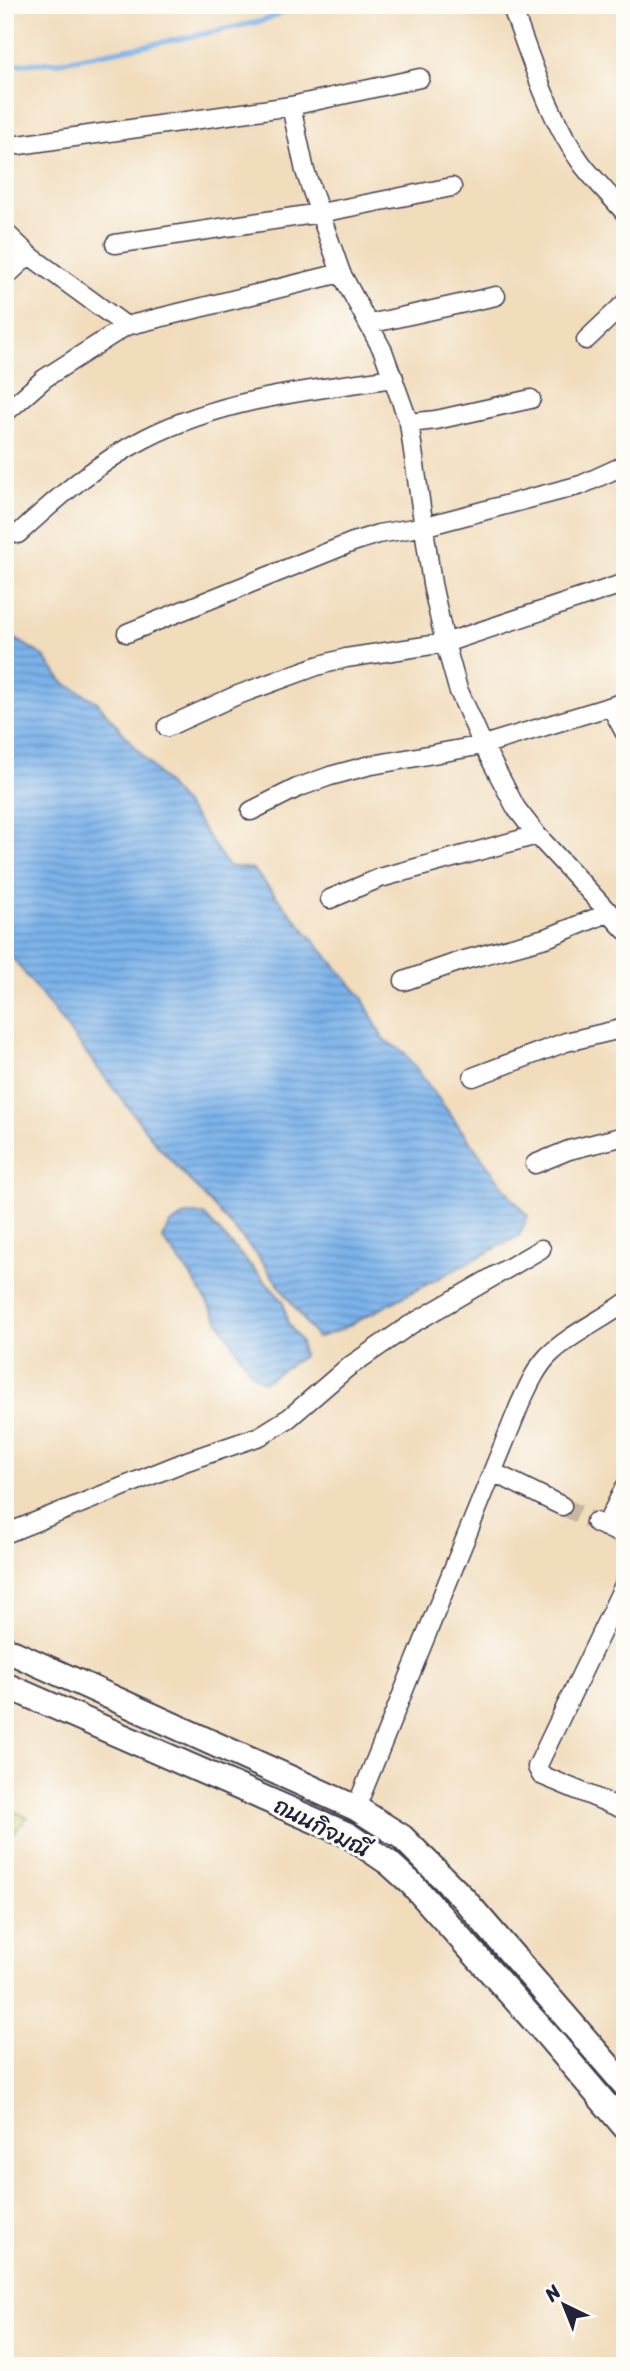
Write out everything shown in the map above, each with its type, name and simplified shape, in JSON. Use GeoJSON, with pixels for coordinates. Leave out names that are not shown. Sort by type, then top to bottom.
{"type":"FeatureCollection","features":[{"type":"Feature","properties":{"kind":"main road","name":"ถนนกิจมณี"},"geometry":{"type":"LineString","coordinates":[[5,1648],[356,1808],[402,1837],[455,1890],[625,2085]]}},
{"type":"Feature","properties":{"kind":"main road","name":"ถนนกิจมณี"},"geometry":{"type":"LineString","coordinates":[[5,1685],[348,1835],[390,1863],[547,2035],[625,2127]]}},
{"type":"Feature","properties":{"kind":"street"},"geometry":{"type":"LineString","coordinates":[[511,5],[548,103],[563,131],[582,163],[625,213]]}},
{"type":"Feature","properties":{"kind":"street"},"geometry":{"type":"LineString","coordinates":[[5,145],[291,106],[420,78]]}},
{"type":"Feature","properties":{"kind":"street"},"geometry":{"type":"LineString","coordinates":[[291,106],[305,171],[341,273],[394,378],[409,423],[426,526],[432,584],[458,689],[516,808],[537,835],[625,930]]}},
{"type":"Feature","properties":{"kind":"street"},"geometry":{"type":"LineString","coordinates":[[115,244],[320,213],[452,187]]}},
{"type":"Feature","properties":{"kind":"street"},"geometry":{"type":"LineString","coordinates":[[5,232],[29,255],[126,326]]}},
{"type":"Feature","properties":{"kind":"street"},"geometry":{"type":"LineString","coordinates":[[5,277],[29,255]]}},
{"type":"Feature","properties":{"kind":"street"},"geometry":{"type":"LineString","coordinates":[[5,413],[44,378],[126,326],[341,273]]}},
{"type":"Feature","properties":{"kind":"street"},"geometry":{"type":"LineString","coordinates":[[369,324],[496,296]]}},
{"type":"Feature","properties":{"kind":"street"},"geometry":{"type":"LineString","coordinates":[[586,340],[625,303]]}},
{"type":"Feature","properties":{"kind":"street"},"geometry":{"type":"LineString","coordinates":[[18,534],[81,480],[144,439],[173,425],[244,402],[292,392],[394,378]]}},
{"type":"Feature","properties":{"kind":"street"},"geometry":{"type":"LineString","coordinates":[[409,423],[436,420],[531,399]]}},
{"type":"Feature","properties":{"kind":"street"},"geometry":{"type":"LineString","coordinates":[[127,633],[353,542],[378,534],[426,526],[582,485],[625,465]]}},
{"type":"Feature","properties":{"kind":"street"},"geometry":{"type":"LineString","coordinates":[[167,727],[235,696],[317,666],[346,658],[445,643],[625,583]]}},
{"type":"Feature","properties":{"kind":"street"},"geometry":{"type":"LineString","coordinates":[[251,811],[297,788],[330,776],[367,766],[483,745],[618,704],[625,733]]}},
{"type":"Feature","properties":{"kind":"street"},"geometry":{"type":"LineString","coordinates":[[330,899],[380,878],[537,835]]}},
{"type":"Feature","properties":{"kind":"street"},"geometry":{"type":"LineString","coordinates":[[404,981],[461,961],[549,937],[610,912]]}},
{"type":"Feature","properties":{"kind":"street"},"geometry":{"type":"LineString","coordinates":[[473,1077],[553,1046],[625,1028]]}},
{"type":"Feature","properties":{"kind":"street"},"geometry":{"type":"LineString","coordinates":[[534,1164],[569,1150],[625,1136]]}},
{"type":"Feature","properties":{"kind":"street"},"geometry":{"type":"LineString","coordinates":[[5,1534],[187,1461],[260,1436],[289,1418],[346,1368],[410,1325],[541,1250]]}},
{"type":"Feature","properties":{"kind":"street"},"geometry":{"type":"LineString","coordinates":[[356,1808],[520,1404],[542,1365],[562,1345],[625,1303]]}},
{"type":"Feature","properties":{"kind":"street"},"geometry":{"type":"LineString","coordinates":[[493,1472],[562,1506]]}},
{"type":"Feature","properties":{"kind":"street"},"geometry":{"type":"LineString","coordinates":[[625,1487],[600,1524],[625,1536]]}},
{"type":"Feature","properties":{"kind":"street"},"geometry":{"type":"LineString","coordinates":[[625,1583],[537,1767],[541,1775],[625,1810]]}},
{"type":"Feature","properties":{"kind":"green space"},"geometry":{"type":"Polygon","coordinates":[[[5,1808],[28,1817],[5,1842],[5,1808]]]}},
{"type":"Feature","properties":{"kind":"water"},"geometry":{"type":"Polygon","coordinates":[[[5,632],[43,656],[63,682],[96,701],[195,817],[228,866],[253,869],[362,997],[383,1039],[404,1052],[528,1216],[519,1236],[340,1330],[317,1338],[254,1251],[158,1146],[5,948],[5,632]]]}},
{"type":"Feature","properties":{"kind":"water"},"geometry":{"type":"Polygon","coordinates":[[[188,1214],[204,1215],[283,1301],[288,1323],[301,1342],[303,1356],[264,1382],[251,1373],[191,1276],[162,1238],[171,1224],[188,1214]]]}},
{"type":"Feature","properties":{"kind":"waterway"},"geometry":{"type":"LineString","coordinates":[[5,65],[59,62],[194,36],[262,21],[300,5]]}},
{"type":"Feature","properties":{"kind":"waterway"},"geometry":{"type":"LineString","coordinates":[[368,5],[379,8],[379,5]]}},
{"type":"Feature","properties":{"kind":"tunnel"},"geometry":{"type":"LineString","coordinates":[[562,1506],[595,1522]]}}]}
